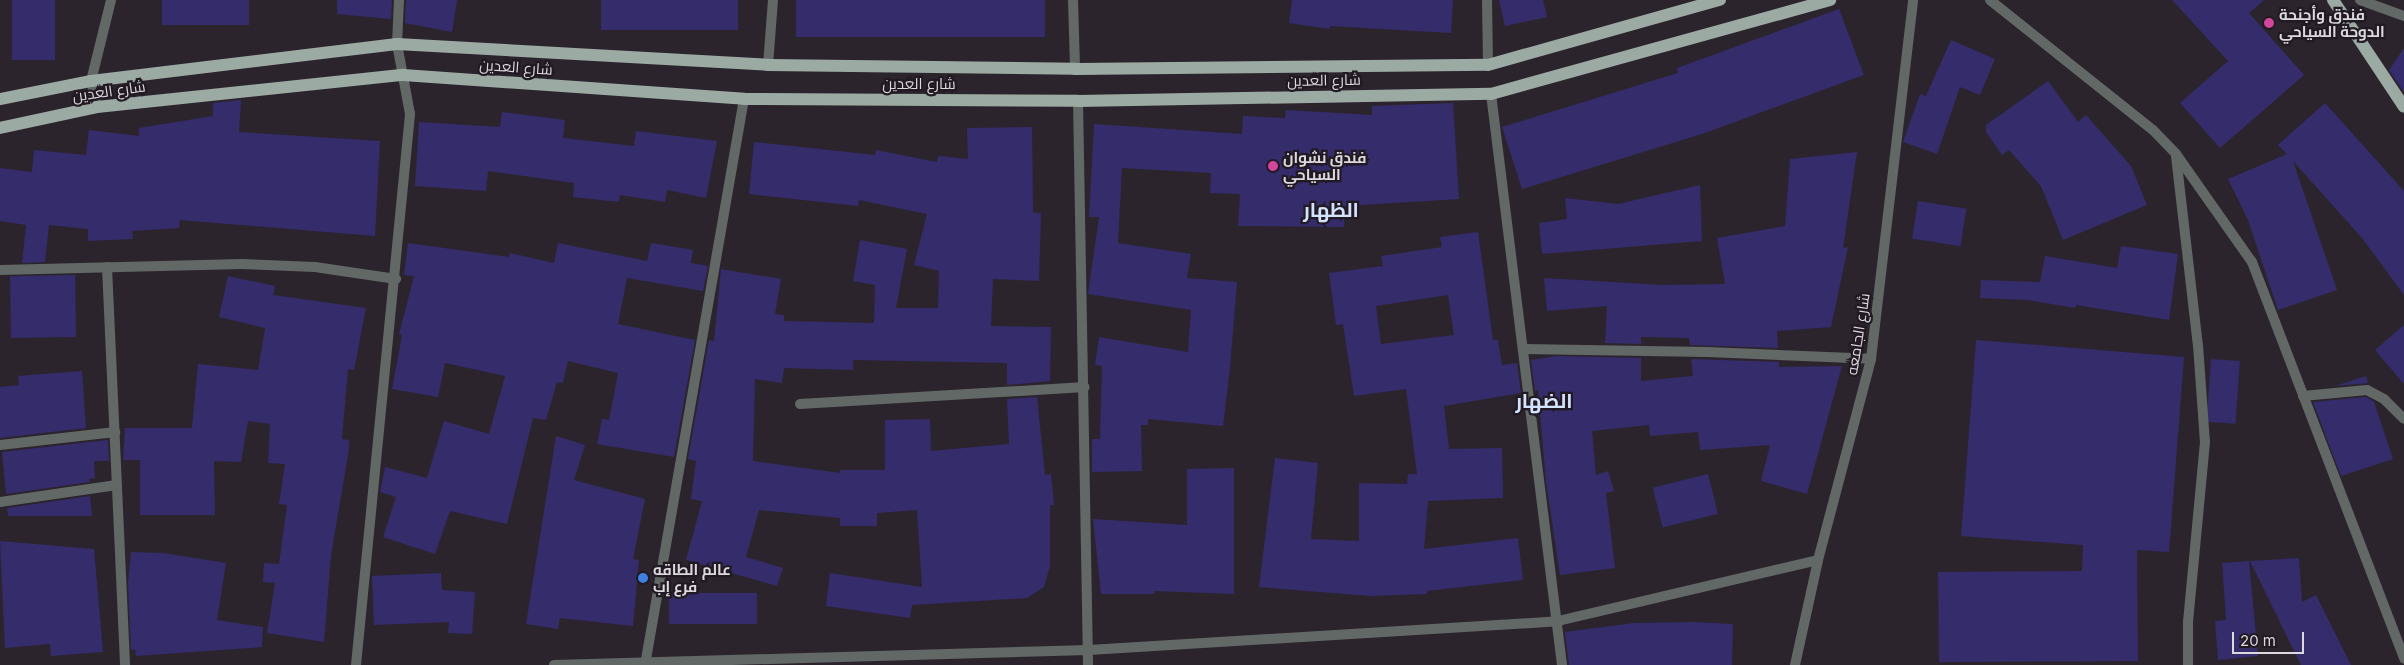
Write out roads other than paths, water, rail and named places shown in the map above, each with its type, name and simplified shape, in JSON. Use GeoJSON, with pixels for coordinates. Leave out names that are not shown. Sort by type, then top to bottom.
{"type":"FeatureCollection","features":[{"type":"Feature","properties":{"kind":"main road","name":"شارع العدين"},"geometry":{"type":"LineString","coordinates":[[0,99],[91,81],[397,44],[768,65],[1074,69],[1488,65],[1720,0]]}},
{"type":"Feature","properties":{"kind":"main road","name":"شارع العدين"},"geometry":{"type":"LineString","coordinates":[[0,128],[97,107],[403,75],[744,99],[1078,101],[1491,94],[1830,0]]}},
{"type":"Feature","properties":{"kind":"main road"},"geometry":{"type":"LineString","coordinates":[[2333,0],[2404,107]]}},
{"type":"Feature","properties":{"kind":"street"},"geometry":{"type":"LineString","coordinates":[[97,107],[91,81],[111,0]]}},
{"type":"Feature","properties":{"kind":"street"},"geometry":{"type":"LineString","coordinates":[[356,665],[396,279],[410,114],[397,44],[399,0]]}},
{"type":"Feature","properties":{"kind":"street"},"geometry":{"type":"LineString","coordinates":[[768,65],[773,0]]}},
{"type":"Feature","properties":{"kind":"street"},"geometry":{"type":"LineString","coordinates":[[1073,0],[1074,69]]}},
{"type":"Feature","properties":{"kind":"street"},"geometry":{"type":"LineString","coordinates":[[1487,0],[1488,65]]}},
{"type":"Feature","properties":{"kind":"street","name":"شارع الجامعه"},"geometry":{"type":"LineString","coordinates":[[1795,665],[1818,560],[1872,359],[1912,0]]}},
{"type":"Feature","properties":{"kind":"street"},"geometry":{"type":"LineString","coordinates":[[1990,0],[2152,130],[2176,154],[2252,262],[2404,659]]}},
{"type":"Feature","properties":{"kind":"street"},"geometry":{"type":"LineString","coordinates":[[2360,0],[2404,16]]}},
{"type":"Feature","properties":{"kind":"street"},"geometry":{"type":"LineString","coordinates":[[1491,94],[1562,665]]}},
{"type":"Feature","properties":{"kind":"street"},"geometry":{"type":"LineString","coordinates":[[645,663],[744,99]]}},
{"type":"Feature","properties":{"kind":"street"},"geometry":{"type":"LineString","coordinates":[[1078,101],[1088,665]]}},
{"type":"Feature","properties":{"kind":"street"},"geometry":{"type":"LineString","coordinates":[[2176,154],[2198,345],[2205,442],[2188,622],[2188,665]]}},
{"type":"Feature","properties":{"kind":"street"},"geometry":{"type":"LineString","coordinates":[[0,270],[242,264],[315,267],[396,279]]}},
{"type":"Feature","properties":{"kind":"street"},"geometry":{"type":"LineString","coordinates":[[107,268],[125,665]]}},
{"type":"Feature","properties":{"kind":"street"},"geometry":{"type":"LineString","coordinates":[[1524,349],[1707,352],[1872,359]]}},
{"type":"Feature","properties":{"kind":"street"},"geometry":{"type":"LineString","coordinates":[[800,404],[1084,388]]}},
{"type":"Feature","properties":{"kind":"street"},"geometry":{"type":"LineString","coordinates":[[2304,396],[2367,390],[2384,399],[2404,420]]}},
{"type":"Feature","properties":{"kind":"street"},"geometry":{"type":"LineString","coordinates":[[0,445],[115,432]]}},
{"type":"Feature","properties":{"kind":"street"},"geometry":{"type":"LineString","coordinates":[[0,502],[117,485]]}},
{"type":"Feature","properties":{"kind":"street"},"geometry":{"type":"LineString","coordinates":[[554,665],[1089,650],[1558,621],[1818,560]]}},
{"type":"Feature","properties":{"kind":"place","name":"فندق وأجنحة الدوحة السياحي"},"geometry":{"type":"Point","coordinates":[2269,23]}},
{"type":"Feature","properties":{"kind":"place","name":"فندق نشوان السياحي"},"geometry":{"type":"Point","coordinates":[1273,166]}},
{"type":"Feature","properties":{"kind":"place","name":"عالم الطاقه فرع إب"},"geometry":{"type":"Point","coordinates":[643,578]}},
{"type":"Feature","properties":{"kind":"district","name":"الظهار"},"geometry":{"type":"Point","coordinates":[1331,210]}},
{"type":"Feature","properties":{"kind":"district","name":"الضهار"},"geometry":{"type":"Point","coordinates":[1544,401]}}]}
